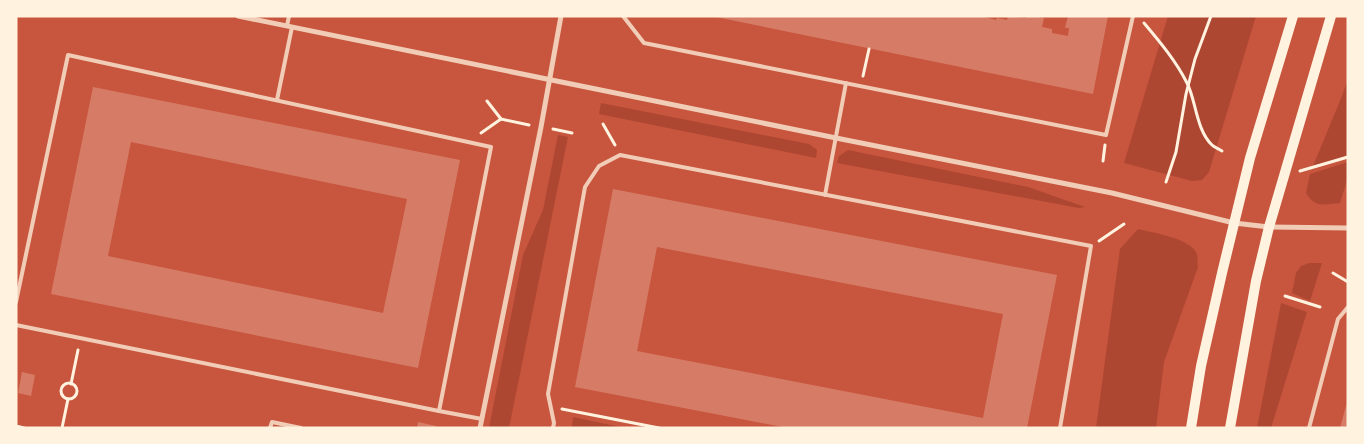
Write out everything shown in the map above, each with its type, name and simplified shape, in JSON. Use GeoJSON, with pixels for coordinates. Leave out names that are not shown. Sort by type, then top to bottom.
{"type":"FeatureCollection","features":[{"type":"Feature","properties":{"kind":"main road"},"geometry":{"type":"LineString","coordinates":[[1191,428],[1201,366],[1250,158],[1294,16]]}},
{"type":"Feature","properties":{"kind":"main road"},"geometry":{"type":"LineString","coordinates":[[1230,428],[1256,281],[1269,227],[1331,16]]}},
{"type":"Feature","properties":{"kind":"street"},"geometry":{"type":"LineString","coordinates":[[238,16],[1112,193],[1234,223],[1269,227],[1348,228]]}},
{"type":"Feature","properties":{"kind":"street"},"geometry":{"type":"LineString","coordinates":[[480,428],[561,16]]}},
{"type":"Feature","properties":{"kind":"lane"},"geometry":{"type":"LineString","coordinates":[[278,100],[289,16]]}},
{"type":"Feature","properties":{"kind":"lane"},"geometry":{"type":"LineString","coordinates":[[623,16],[644,42],[1106,135],[1133,16]]}},
{"type":"Feature","properties":{"kind":"lane"},"geometry":{"type":"LineString","coordinates":[[16,302],[68,55],[492,147],[439,411]]}},
{"type":"Feature","properties":{"kind":"lane"},"geometry":{"type":"LineString","coordinates":[[825,195],[846,83]]}},
{"type":"Feature","properties":{"kind":"lane"},"geometry":{"type":"LineString","coordinates":[[553,428],[554,422],[548,394],[585,187],[599,166],[620,156],[1091,246],[1060,428]]}},
{"type":"Feature","properties":{"kind":"lane"},"geometry":{"type":"LineString","coordinates":[[1310,428],[1338,319],[1348,306]]}},
{"type":"Feature","properties":{"kind":"lane"},"geometry":{"type":"LineString","coordinates":[[16,325],[482,419]]}},
{"type":"Feature","properties":{"kind":"lane"},"geometry":{"type":"LineString","coordinates":[[270,428],[272,422],[301,428]]}},
{"type":"Feature","properties":{"kind":"path"},"geometry":{"type":"LineString","coordinates":[[1139,16],[1170,55],[1188,84],[1196,114],[1205,135],[1212,144],[1222,150]]}},
{"type":"Feature","properties":{"kind":"path"},"geometry":{"type":"LineString","coordinates":[[1166,182],[1176,152],[1188,84],[1211,16]]}},
{"type":"Feature","properties":{"kind":"path"},"geometry":{"type":"LineString","coordinates":[[861,86],[868,49]]}},
{"type":"Feature","properties":{"kind":"path"},"geometry":{"type":"LineString","coordinates":[[478,135],[501,119],[487,101]]}},
{"type":"Feature","properties":{"kind":"path"},"geometry":{"type":"LineString","coordinates":[[603,124],[620,156]]}},
{"type":"Feature","properties":{"kind":"path"},"geometry":{"type":"LineString","coordinates":[[1300,171],[1348,157]]}},
{"type":"Feature","properties":{"kind":"path"},"geometry":{"type":"LineString","coordinates":[[1091,246],[1124,224]]}},
{"type":"Feature","properties":{"kind":"path"},"geometry":{"type":"LineString","coordinates":[[1332,273],[1348,282]]}},
{"type":"Feature","properties":{"kind":"path"},"geometry":{"type":"LineString","coordinates":[[1285,296],[1320,308]]}},
{"type":"Feature","properties":{"kind":"path"},"geometry":{"type":"LineString","coordinates":[[71,384],[79,346]]}},
{"type":"Feature","properties":{"kind":"path"},"geometry":{"type":"LineString","coordinates":[[71,384],[77,389],[77,393],[68,399],[62,394],[62,389],[63,386],[71,384]]}},
{"type":"Feature","properties":{"kind":"path"},"geometry":{"type":"LineString","coordinates":[[62,428],[68,399]]}},
{"type":"Feature","properties":{"kind":"path"},"geometry":{"type":"LineString","coordinates":[[551,407],[659,428]]}},
{"type":"Feature","properties":{"kind":"path"},"geometry":{"type":"LineString","coordinates":[[16,426],[24,428]]}},
{"type":"Feature","properties":{"kind":"shaded area"},"geometry":{"type":"Polygon","coordinates":[[[1168,16],[1256,16],[1209,172],[1202,180],[1192,181],[1124,163],[1168,16]]]}},
{"type":"Feature","properties":{"kind":"shaded area"},"geometry":{"type":"Polygon","coordinates":[[[1348,79],[1348,155],[1313,166],[1342,96],[1348,79]]]}},
{"type":"Feature","properties":{"kind":"shaded area"},"geometry":{"type":"Polygon","coordinates":[[[601,103],[809,144],[817,150],[816,158],[599,114],[601,103]]]}},
{"type":"Feature","properties":{"kind":"shaded area"},"geometry":{"type":"Polygon","coordinates":[[[558,135],[568,137],[509,428],[489,428],[523,255],[543,210],[558,135]]]}},
{"type":"Feature","properties":{"kind":"shaded area"},"geometry":{"type":"Polygon","coordinates":[[[848,150],[1028,187],[1085,207],[1079,208],[837,163],[839,156],[848,150]]]}},
{"type":"Feature","properties":{"kind":"shaded area"},"geometry":{"type":"Polygon","coordinates":[[[1348,162],[1348,177],[1340,203],[1321,204],[1313,201],[1306,193],[1310,174],[1348,162]]]}},
{"type":"Feature","properties":{"kind":"shaded area"},"geometry":{"type":"Polygon","coordinates":[[[1138,229],[1171,237],[1187,244],[1197,254],[1198,267],[1164,362],[1156,428],[1096,428],[1120,249],[1138,229]]]}},
{"type":"Feature","properties":{"kind":"shaded area"},"geometry":{"type":"Polygon","coordinates":[[[1309,263],[1322,263],[1310,301],[1292,293],[1296,273],[1301,266],[1309,263]]]}},
{"type":"Feature","properties":{"kind":"shaded area"},"geometry":{"type":"Polygon","coordinates":[[[1281,303],[1307,312],[1271,428],[1257,428],[1281,303]]]}},
{"type":"Feature","properties":{"kind":"shaded area"},"geometry":{"type":"Polygon","coordinates":[[[573,417],[625,428],[572,428],[573,417]]]}},
{"type":"Feature","properties":{"kind":"building"},"geometry":{"type":"Polygon","coordinates":[[[711,16],[985,16],[996,20],[997,18],[1007,20],[1008,16],[1026,18],[1026,16],[1032,16],[1044,18],[1042,27],[1052,29],[1052,33],[1068,36],[1069,28],[1065,28],[1068,16],[1108,16],[1093,94],[711,16]]]}},
{"type":"Feature","properties":{"kind":"building"},"geometry":{"type":"Polygon","coordinates":[[[93,87],[460,160],[418,368],[51,294],[93,87]],[[131,142],[108,256],[383,313],[407,199],[131,142]]]}},
{"type":"Feature","properties":{"kind":"building"},"geometry":{"type":"Polygon","coordinates":[[[613,189],[1057,275],[1027,428],[788,428],[575,387],[613,189]],[[657,247],[637,351],[983,418],[1003,314],[657,247]]]}},
{"type":"Feature","properties":{"kind":"building"},"geometry":{"type":"Polygon","coordinates":[[[22,372],[35,375],[31,396],[18,393],[22,372]]]}},
{"type":"Feature","properties":{"kind":"building"},"geometry":{"type":"Polygon","coordinates":[[[1347,402],[1348,428],[1340,428],[1347,402]]]}},
{"type":"Feature","properties":{"kind":"building"},"geometry":{"type":"Polygon","coordinates":[[[418,422],[436,426],[436,428],[417,428],[418,422]]]}}]}
